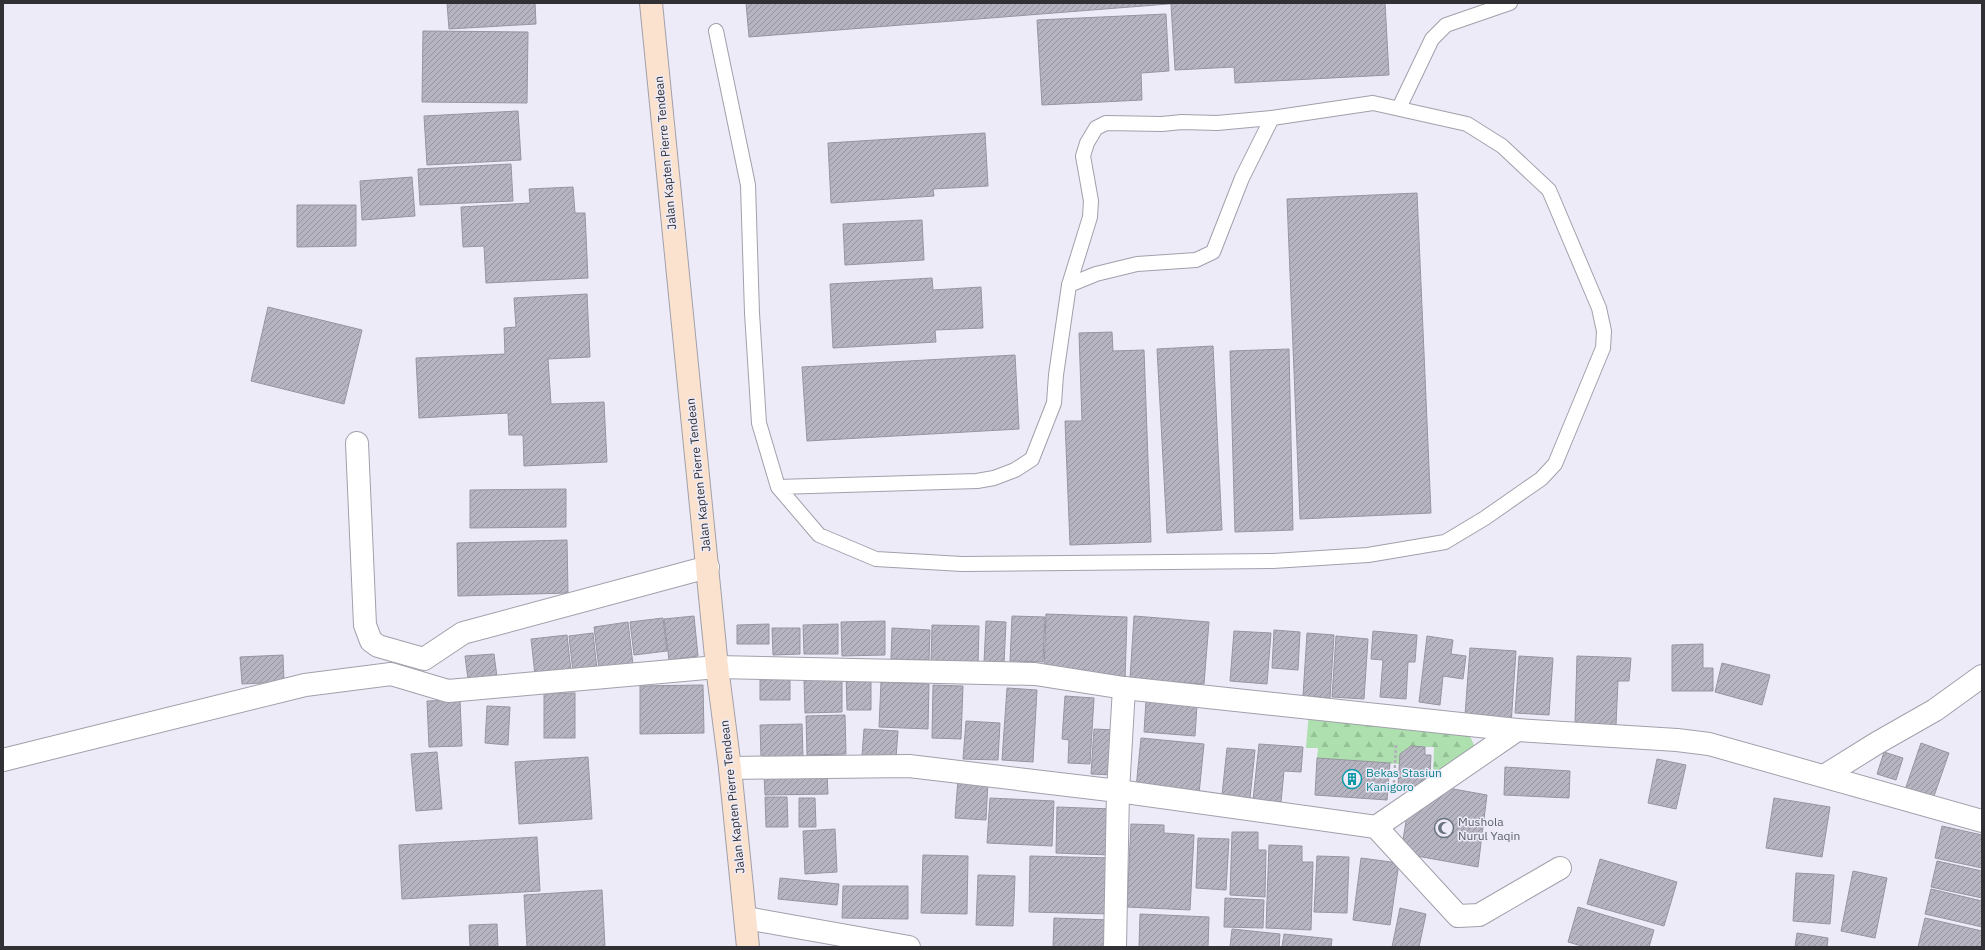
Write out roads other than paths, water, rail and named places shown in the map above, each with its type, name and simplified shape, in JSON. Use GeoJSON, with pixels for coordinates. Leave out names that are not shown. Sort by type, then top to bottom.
{"type":"FeatureCollection","features":[{"type":"Feature","properties":{"kind":"main road","name":"Jalan Kapten Pierre Tendean"},"geometry":{"type":"LineString","coordinates":[[650,3],[669,204],[708,567],[717,667],[730,768],[748,947]]}},
{"type":"Feature","properties":{"kind":"street"},"geometry":{"type":"LineString","coordinates":[[357,443],[365,625],[371,641],[378,646],[424,659]]}},
{"type":"Feature","properties":{"kind":"street"},"geometry":{"type":"LineString","coordinates":[[3,760],[305,685],[391,674],[424,659],[463,633],[708,567]]}},
{"type":"Feature","properties":{"kind":"street"},"geometry":{"type":"LineString","coordinates":[[391,674],[448,691],[717,667],[1036,674],[1124,688],[1517,730],[1677,740],[1709,744],[1982,821]]}},
{"type":"Feature","properties":{"kind":"street"},"geometry":{"type":"LineString","coordinates":[[1824,776],[1877,743],[1935,710],[1982,676]]}},
{"type":"Feature","properties":{"kind":"street"},"geometry":{"type":"LineString","coordinates":[[1115,947],[1118,791],[1124,688]]}},
{"type":"Feature","properties":{"kind":"street"},"geometry":{"type":"LineString","coordinates":[[730,768],[909,766],[1383,821],[1517,730]]}},
{"type":"Feature","properties":{"kind":"street"},"geometry":{"type":"LineString","coordinates":[[1383,821],[1458,916],[1479,915],[1560,868]]}},
{"type":"Feature","properties":{"kind":"street"},"geometry":{"type":"LineString","coordinates":[[746,918],[909,947]]}},
{"type":"Feature","properties":{"kind":"lane"},"geometry":{"type":"LineString","coordinates":[[1399,108],[1432,39],[1446,25],[1510,3]]}},
{"type":"Feature","properties":{"kind":"lane"},"geometry":{"type":"LineString","coordinates":[[716,31],[748,185],[752,313],[759,423],[778,487],[819,535],[876,559],[962,564],[1273,561],[1368,555],[1445,542],[1485,518],[1541,479],[1555,464],[1604,348],[1604,331],[1599,308],[1549,190],[1502,146],[1467,124],[1373,103],[1272,118],[1218,123],[1106,123],[1096,128],[1087,143],[1083,156],[1091,201],[1090,217],[1069,285],[1056,375],[1054,403],[1032,459],[1015,470],[994,478],[977,481],[778,487]]}},
{"type":"Feature","properties":{"kind":"lane"},"geometry":{"type":"LineString","coordinates":[[1069,285],[1103,272],[1137,264],[1196,260],[1213,252],[1242,178],[1272,118]]}},
{"type":"Feature","properties":{"kind":"place","name":"Bekas Stasiun Kanigoro"},"geometry":{"type":"Point","coordinates":[1352,779]}},
{"type":"Feature","properties":{"kind":"place","name":"Mushola Nurul Yaqin"},"geometry":{"type":"Point","coordinates":[1444,828]}}]}
